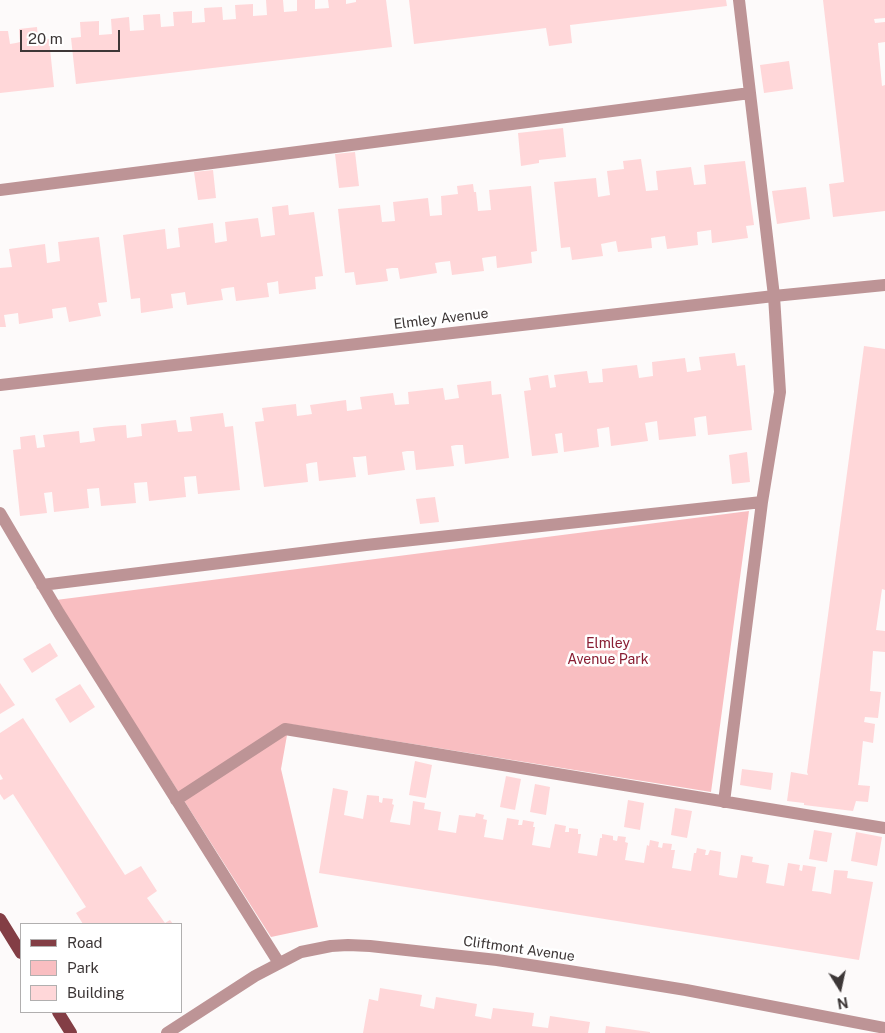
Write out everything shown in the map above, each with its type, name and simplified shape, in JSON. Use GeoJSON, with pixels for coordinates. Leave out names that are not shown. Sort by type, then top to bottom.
{"type":"FeatureCollection","features":[{"type":"Feature","properties":{"kind":"main road"},"geometry":{"type":"LineString","coordinates":[[0,919],[20,951]]}},
{"type":"Feature","properties":{"kind":"main road"},"geometry":{"type":"LineString","coordinates":[[59,1013],[71,1033]]}},
{"type":"Feature","properties":{"kind":"street"},"geometry":{"type":"LineString","coordinates":[[724,802],[762,502],[780,392],[774,296],[739,0]]}},
{"type":"Feature","properties":{"kind":"street"},"geometry":{"type":"LineString","coordinates":[[0,190],[750,93]]}},
{"type":"Feature","properties":{"kind":"street","name":"Elmley Avenue"},"geometry":{"type":"LineString","coordinates":[[0,385],[774,296],[885,285]]}},
{"type":"Feature","properties":{"kind":"street"},"geometry":{"type":"LineString","coordinates":[[42,585],[366,544],[762,502]]}},
{"type":"Feature","properties":{"kind":"street"},"geometry":{"type":"LineString","coordinates":[[0,513],[42,585],[279,963]]}},
{"type":"Feature","properties":{"kind":"street"},"geometry":{"type":"LineString","coordinates":[[176,800],[285,729],[885,828]]}},
{"type":"Feature","properties":{"kind":"street","name":"Cliftmont Avenue"},"geometry":{"type":"LineString","coordinates":[[167,1033],[183,1029],[255,976],[300,952],[348,945],[497,960],[568,970],[686,990],[885,1028]]}},
{"type":"Feature","properties":{"kind":"green space","name":"Elmley Avenue Park"},"geometry":{"type":"Polygon","coordinates":[[[749,511],[711,792],[289,724],[281,769],[318,927],[271,937],[56,600],[749,511]]]}},
{"type":"Feature","properties":{"kind":"building"},"geometry":{"type":"Polygon","coordinates":[[[266,0],[283,0],[284,12],[297,11],[297,0],[315,0],[315,9],[329,8],[328,0],[346,0],[346,4],[356,2],[356,0],[386,0],[392,47],[76,84],[71,38],[81,37],[80,22],[99,21],[99,35],[112,34],[111,19],[129,17],[130,31],[144,30],[143,15],[160,14],[161,27],[174,26],[173,12],[192,11],[192,23],[205,22],[204,8],[222,7],[223,20],[236,19],[235,5],[253,4],[253,16],[267,15],[266,0]]]}},
{"type":"Feature","properties":{"kind":"building"},"geometry":{"type":"Polygon","coordinates":[[[409,0],[726,0],[727,6],[570,25],[572,43],[549,46],[546,28],[414,44],[409,0]]]}},
{"type":"Feature","properties":{"kind":"building"},"geometry":{"type":"Polygon","coordinates":[[[823,0],[885,0],[885,18],[874,19],[875,23],[885,22],[885,42],[878,43],[882,86],[885,85],[885,211],[833,217],[829,184],[844,182],[823,0]]]}},
{"type":"Feature","properties":{"kind":"building"},"geometry":{"type":"Polygon","coordinates":[[[37,27],[38,40],[49,39],[54,87],[0,93],[0,31],[8,31],[10,44],[20,42],[19,29],[37,27]]]}},
{"type":"Feature","properties":{"kind":"building"},"geometry":{"type":"Polygon","coordinates":[[[789,61],[793,89],[764,93],[760,65],[789,61]]]}},
{"type":"Feature","properties":{"kind":"building"},"geometry":{"type":"Polygon","coordinates":[[[563,128],[566,157],[539,160],[539,163],[521,166],[518,133],[563,128]]]}},
{"type":"Feature","properties":{"kind":"building"},"geometry":{"type":"Polygon","coordinates":[[[355,152],[359,186],[339,188],[335,154],[355,152]]]}},
{"type":"Feature","properties":{"kind":"building"},"geometry":{"type":"Polygon","coordinates":[[[641,159],[646,191],[658,190],[656,171],[691,167],[694,185],[706,184],[704,165],[745,161],[754,225],[746,226],[748,238],[712,243],[711,230],[697,232],[698,245],[667,249],[665,236],[651,238],[652,248],[618,252],[616,241],[601,244],[603,256],[572,260],[570,247],[561,248],[554,182],[596,178],[598,197],[610,195],[607,171],[624,169],[623,161],[641,159]]]}},
{"type":"Feature","properties":{"kind":"building"},"geometry":{"type":"Polygon","coordinates":[[[213,170],[216,198],[198,200],[194,172],[213,170]]]}},
{"type":"Feature","properties":{"kind":"building"},"geometry":{"type":"Polygon","coordinates":[[[473,184],[478,211],[491,210],[489,190],[531,186],[537,251],[531,252],[532,263],[497,268],[496,256],[482,258],[484,271],[452,275],[450,261],[441,262],[435,263],[437,273],[400,279],[398,268],[392,268],[386,269],[388,281],[356,285],[354,272],[345,273],[338,209],[380,205],[382,222],[395,221],[393,202],[428,198],[430,216],[442,215],[441,196],[458,194],[457,186],[473,184]]]}},
{"type":"Feature","properties":{"kind":"building"},"geometry":{"type":"Polygon","coordinates":[[[806,187],[810,219],[777,224],[772,191],[806,187]]]}},
{"type":"Feature","properties":{"kind":"building"},"geometry":{"type":"Polygon","coordinates":[[[288,205],[289,215],[314,212],[323,276],[315,277],[316,289],[279,294],[278,281],[267,283],[269,297],[236,301],[234,287],[221,289],[223,300],[187,305],[185,292],[171,294],[173,308],[141,313],[140,298],[131,299],[123,235],[165,229],[167,249],[180,247],[178,228],[213,223],[215,243],[227,241],[225,222],[258,218],[261,237],[275,235],[272,207],[288,205]]]}},
{"type":"Feature","properties":{"kind":"building"},"geometry":{"type":"Polygon","coordinates":[[[99,237],[107,302],[98,303],[101,316],[69,322],[66,307],[52,309],[53,318],[19,324],[18,313],[4,315],[6,327],[0,327],[0,268],[12,267],[9,249],[45,244],[47,263],[60,261],[58,242],[99,237]]]}},
{"type":"Feature","properties":{"kind":"building"},"geometry":{"type":"Polygon","coordinates":[[[864,346],[885,349],[885,590],[882,589],[876,630],[885,631],[885,652],[873,651],[870,691],[881,692],[878,718],[865,717],[864,722],[875,724],[873,743],[863,741],[858,785],[870,786],[868,802],[856,801],[853,811],[787,801],[791,772],[808,775],[864,346]]]}},
{"type":"Feature","properties":{"kind":"building"},"geometry":{"type":"Polygon","coordinates":[[[735,353],[737,366],[745,365],[752,430],[708,435],[706,416],[694,418],[696,436],[659,440],[657,421],[645,423],[648,441],[611,446],[609,427],[597,429],[599,447],[564,452],[562,433],[555,434],[558,453],[532,456],[524,391],[531,390],[529,378],[548,375],[550,388],[556,387],[554,375],[587,371],[589,383],[603,382],[602,369],[637,365],[639,378],[653,376],[652,362],[685,358],[687,372],[701,370],[699,357],[735,353]]]}},
{"type":"Feature","properties":{"kind":"building"},"geometry":{"type":"Polygon","coordinates":[[[491,381],[492,395],[501,394],[509,458],[465,464],[463,445],[456,445],[451,446],[454,466],[416,470],[414,451],[407,451],[402,452],[405,470],[368,475],[366,456],[353,457],[356,477],[319,481],[317,462],[306,464],[308,482],[264,487],[255,422],[264,421],[262,408],[296,404],[297,416],[312,414],[310,405],[346,400],[347,411],[362,409],[360,397],[393,393],[395,405],[409,404],[408,392],[443,388],[445,400],[459,398],[457,385],[491,381]]]}},
{"type":"Feature","properties":{"kind":"building"},"geometry":{"type":"Polygon","coordinates":[[[223,413],[225,427],[233,426],[240,490],[198,494],[196,476],[184,477],[186,497],[149,501],[147,482],[134,483],[136,503],[101,506],[99,488],[87,489],[89,508],[54,512],[52,492],[44,493],[47,513],[20,516],[13,450],[21,449],[20,437],[35,435],[37,448],[45,447],[43,435],[79,431],[80,443],[95,441],[93,428],[111,426],[126,425],[127,438],[142,436],[141,424],[176,420],[178,432],[192,431],[190,417],[223,413]]]}},
{"type":"Feature","properties":{"kind":"building"},"geometry":{"type":"Polygon","coordinates":[[[747,452],[750,482],[732,484],[729,455],[747,452]]]}},
{"type":"Feature","properties":{"kind":"building"},"geometry":{"type":"Polygon","coordinates":[[[435,497],[439,522],[420,524],[416,499],[435,497]]]}},
{"type":"Feature","properties":{"kind":"building"},"geometry":{"type":"Polygon","coordinates":[[[50,643],[58,656],[32,673],[23,659],[50,643]]]}},
{"type":"Feature","properties":{"kind":"building"},"geometry":{"type":"Polygon","coordinates":[[[0,683],[15,705],[0,714],[0,683]]]}},
{"type":"Feature","properties":{"kind":"building"},"geometry":{"type":"Polygon","coordinates":[[[80,684],[95,707],[70,723],[55,699],[80,684]]]}},
{"type":"Feature","properties":{"kind":"building"},"geometry":{"type":"Polygon","coordinates":[[[23,718],[125,875],[141,866],[157,891],[147,898],[165,923],[82,923],[76,913],[86,907],[13,794],[4,800],[0,794],[0,780],[3,779],[0,774],[0,733],[23,718]]]}},
{"type":"Feature","properties":{"kind":"building"},"geometry":{"type":"Polygon","coordinates":[[[415,761],[432,765],[426,798],[409,795],[415,761]]]}},
{"type":"Feature","properties":{"kind":"building"},"geometry":{"type":"Polygon","coordinates":[[[742,769],[773,773],[771,790],[740,785],[742,769]]]}},
{"type":"Feature","properties":{"kind":"building"},"geometry":{"type":"Polygon","coordinates":[[[506,776],[521,779],[515,810],[500,807],[506,776]]]}},
{"type":"Feature","properties":{"kind":"building"},"geometry":{"type":"Polygon","coordinates":[[[535,784],[550,787],[546,815],[530,812],[535,784]]]}},
{"type":"Feature","properties":{"kind":"building"},"geometry":{"type":"Polygon","coordinates":[[[333,788],[348,791],[344,815],[363,819],[367,795],[379,796],[379,802],[382,803],[383,798],[393,799],[392,804],[394,805],[390,822],[410,825],[413,801],[425,803],[424,809],[441,812],[438,830],[456,833],[459,815],[475,817],[476,813],[484,815],[483,819],[487,820],[484,837],[503,840],[507,818],[519,820],[518,825],[522,825],[523,820],[534,822],[532,845],[550,848],[555,824],[566,826],[565,832],[569,832],[569,828],[578,829],[578,834],[581,834],[578,853],[597,856],[602,834],[613,836],[613,840],[617,841],[618,836],[626,837],[625,842],[628,843],[625,860],[644,863],[647,845],[649,846],[650,840],[659,842],[658,847],[662,848],[663,843],[672,844],[671,850],[675,850],[672,868],[691,871],[694,853],[696,853],[697,848],[706,850],[705,855],[708,855],[710,850],[721,852],[719,875],[737,878],[741,855],[753,857],[752,862],[769,865],[766,883],[784,886],[788,863],[800,865],[799,870],[802,871],[803,865],[816,867],[812,891],[831,894],[834,870],[848,871],[847,878],[873,882],[859,960],[319,873],[333,788]]]}},
{"type":"Feature","properties":{"kind":"building"},"geometry":{"type":"Polygon","coordinates":[[[628,800],[644,803],[640,830],[624,827],[628,800]]]}},
{"type":"Feature","properties":{"kind":"building"},"geometry":{"type":"Polygon","coordinates":[[[675,808],[692,811],[687,838],[671,835],[675,808]]]}},
{"type":"Feature","properties":{"kind":"building"},"geometry":{"type":"Polygon","coordinates":[[[814,830],[832,833],[827,862],[809,859],[814,830]]]}},
{"type":"Feature","properties":{"kind":"building"},"geometry":{"type":"Polygon","coordinates":[[[856,832],[882,837],[877,866],[851,861],[856,832]]]}},
{"type":"Feature","properties":{"kind":"building"},"geometry":{"type":"Polygon","coordinates":[[[380,988],[422,995],[420,1006],[434,1009],[436,997],[477,1004],[475,1016],[491,1019],[493,1008],[534,1013],[532,1026],[548,1028],[550,1016],[590,1022],[588,1033],[363,1033],[369,999],[378,1001],[380,988]]]}},
{"type":"Feature","properties":{"kind":"building"},"geometry":{"type":"Polygon","coordinates":[[[606,1026],[650,1032],[650,1033],[605,1033],[606,1026]]]}}]}
